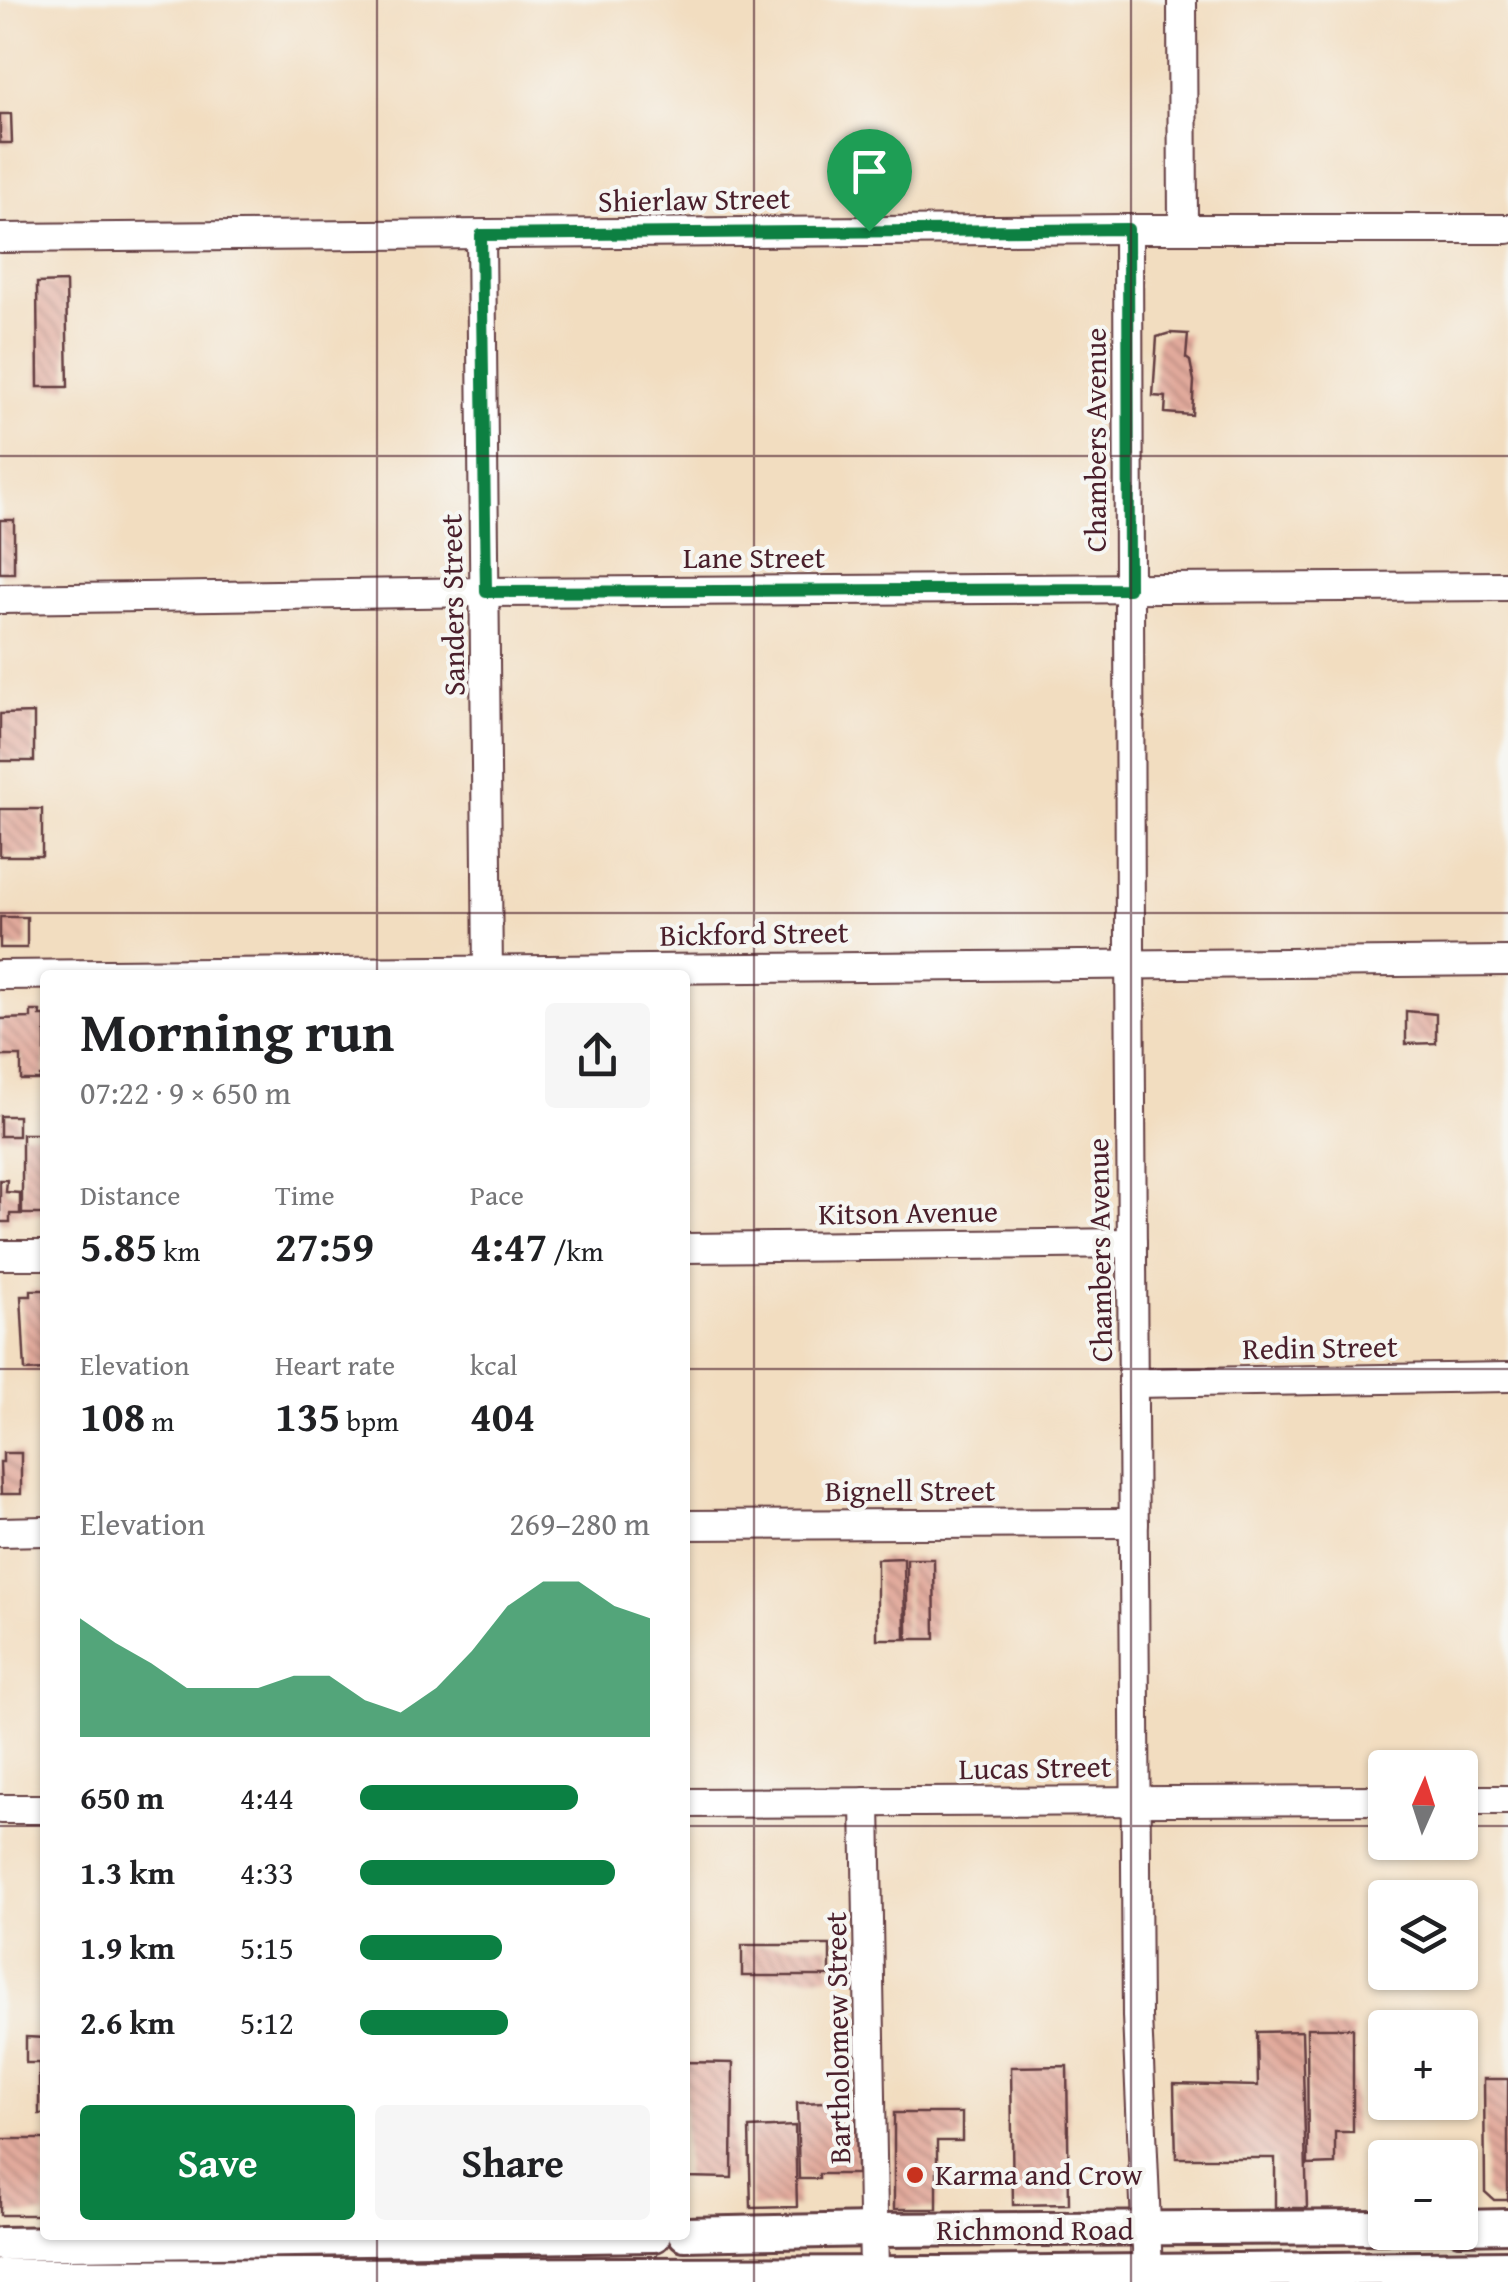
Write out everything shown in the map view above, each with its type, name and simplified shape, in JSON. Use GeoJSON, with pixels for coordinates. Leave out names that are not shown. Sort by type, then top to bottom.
{"type":"FeatureCollection","features":[{"type":"Feature","properties":{"kind":"main road"},"geometry":{"type":"LineString","coordinates":[[1478,2226],[1508,2226]]}},
{"type":"Feature","properties":{"kind":"main road","name":"Richmond Road"},"geometry":{"type":"LineString","coordinates":[[690,2234],[1368,2227]]}},
{"type":"Feature","properties":{"kind":"main road"},"geometry":{"type":"LineString","coordinates":[[0,2244],[259,2240]]}},
{"type":"Feature","properties":{"kind":"main road","name":"Richmond Road"},"geometry":{"type":"LineString","coordinates":[[0,2276],[563,2278],[874,2273],[947,2277],[1148,2271],[1267,2276],[1508,2268]]}},
{"type":"Feature","properties":{"kind":"street"},"geometry":{"type":"LineString","coordinates":[[1182,0],[1184,229]]}},
{"type":"Feature","properties":{"kind":"street","name":"Chambers Avenue"},"geometry":{"type":"LineString","coordinates":[[1128,229],[1137,2016],[1148,2271]]}},
{"type":"Feature","properties":{"kind":"street","name":"Shierlaw Street"},"geometry":{"type":"LineString","coordinates":[[0,238],[1508,229]]}},
{"type":"Feature","properties":{"kind":"street","name":"Sanders Street"},"geometry":{"type":"LineString","coordinates":[[481,235],[488,970]]}},
{"type":"Feature","properties":{"kind":"street","name":"Lane Street"},"geometry":{"type":"LineString","coordinates":[[0,599],[1508,586]]}},
{"type":"Feature","properties":{"kind":"street","name":"Bickford Street"},"geometry":{"type":"LineString","coordinates":[[631,970],[1508,961]]}},
{"type":"Feature","properties":{"kind":"street","name":"Bickford Street"},"geometry":{"type":"LineString","coordinates":[[0,975],[40,975]]}},
{"type":"Feature","properties":{"kind":"street","name":"Kitson Avenue"},"geometry":{"type":"LineString","coordinates":[[690,1248],[1132,1243]]}},
{"type":"Feature","properties":{"kind":"street"},"geometry":{"type":"LineString","coordinates":[[0,1255],[40,1255]]}},
{"type":"Feature","properties":{"kind":"street","name":"Redin Street"},"geometry":{"type":"LineString","coordinates":[[1134,1383],[1508,1377]]}},
{"type":"Feature","properties":{"kind":"street","name":"Bignell Street"},"geometry":{"type":"LineString","coordinates":[[690,1524],[1134,1523]]}},
{"type":"Feature","properties":{"kind":"street"},"geometry":{"type":"LineString","coordinates":[[0,1532],[40,1532]]}},
{"type":"Feature","properties":{"kind":"street","name":"Lucas Street"},"geometry":{"type":"LineString","coordinates":[[690,1803],[1368,1800]]}},
{"type":"Feature","properties":{"kind":"street"},"geometry":{"type":"LineString","coordinates":[[1478,1800],[1508,1800]]}},
{"type":"Feature","properties":{"kind":"street","name":"Bartholomew Street"},"geometry":{"type":"LineString","coordinates":[[866,1802],[874,2273]]}},
{"type":"Feature","properties":{"kind":"street"},"geometry":{"type":"LineString","coordinates":[[0,1809],[40,1809]]}},
{"type":"Feature","properties":{"kind":"street"},"geometry":{"type":"LineString","coordinates":[[1266,2228],[1267,2276]]}},
{"type":"Feature","properties":{"kind":"street"},"geometry":{"type":"LineString","coordinates":[[947,2230],[947,2277]]}},
{"type":"Feature","properties":{"kind":"street"},"geometry":{"type":"LineString","coordinates":[[518,2240],[518,2275]]}},
{"type":"Feature","properties":{"kind":"building"},"geometry":{"type":"Polygon","coordinates":[[[0,114],[11,114],[12,143],[0,143],[0,114]]]}},
{"type":"Feature","properties":{"kind":"building"},"geometry":{"type":"Polygon","coordinates":[[[66,282],[68,387],[38,387],[37,283],[66,282]]]}},
{"type":"Feature","properties":{"kind":"building"},"geometry":{"type":"Polygon","coordinates":[[[1188,334],[1186,358],[1194,381],[1192,415],[1165,413],[1166,397],[1153,396],[1157,337],[1188,334]]]}},
{"type":"Feature","properties":{"kind":"building"},"geometry":{"type":"Polygon","coordinates":[[[0,520],[14,520],[14,573],[0,573],[0,520]]]}},
{"type":"Feature","properties":{"kind":"building"},"geometry":{"type":"Polygon","coordinates":[[[34,713],[34,761],[0,761],[0,714],[34,713]]]}},
{"type":"Feature","properties":{"kind":"building"},"geometry":{"type":"Polygon","coordinates":[[[0,809],[42,809],[42,856],[0,856],[0,809]]]}},
{"type":"Feature","properties":{"kind":"building"},"geometry":{"type":"Polygon","coordinates":[[[0,917],[27,917],[27,948],[0,948],[0,917]]]}},
{"type":"Feature","properties":{"kind":"building"},"geometry":{"type":"Polygon","coordinates":[[[31,1011],[40,1011],[40,1080],[21,1080],[21,1056],[0,1056],[0,1019],[31,1018],[31,1011]]]}},
{"type":"Feature","properties":{"kind":"building"},"geometry":{"type":"Polygon","coordinates":[[[1406,1011],[1436,1014],[1436,1043],[1406,1044],[1406,1011]]]}},
{"type":"Feature","properties":{"kind":"building"},"geometry":{"type":"Polygon","coordinates":[[[0,1116],[18,1116],[18,1136],[0,1136],[0,1116]]]}},
{"type":"Feature","properties":{"kind":"building"},"geometry":{"type":"Polygon","coordinates":[[[22,1134],[40,1134],[40,1214],[22,1214],[22,1134]]]}},
{"type":"Feature","properties":{"kind":"building"},"geometry":{"type":"Polygon","coordinates":[[[0,1180],[7,1180],[6,1192],[20,1193],[20,1214],[10,1214],[10,1222],[0,1222],[0,1180]]]}},
{"type":"Feature","properties":{"kind":"building"},"geometry":{"type":"Polygon","coordinates":[[[31,1290],[40,1290],[40,1370],[25,1371],[21,1296],[31,1296],[31,1290]]]}},
{"type":"Feature","properties":{"kind":"building"},"geometry":{"type":"Polygon","coordinates":[[[3,1453],[21,1453],[21,1494],[1,1494],[3,1453]]]}},
{"type":"Feature","properties":{"kind":"building"},"geometry":{"type":"Polygon","coordinates":[[[904,1558],[905,1639],[877,1639],[877,1559],[904,1558]]]}},
{"type":"Feature","properties":{"kind":"building"},"geometry":{"type":"Polygon","coordinates":[[[907,1559],[934,1559],[935,1639],[907,1639],[907,1559]]]}},
{"type":"Feature","properties":{"kind":"building"},"geometry":{"type":"Polygon","coordinates":[[[742,1945],[830,1945],[830,1976],[742,1976],[742,1945]]]}},
{"type":"Feature","properties":{"kind":"building"},"geometry":{"type":"Polygon","coordinates":[[[1307,2028],[1353,2028],[1353,2132],[1335,2132],[1335,2164],[1308,2165],[1307,2028]]]}},
{"type":"Feature","properties":{"kind":"building"},"geometry":{"type":"Polygon","coordinates":[[[1302,2031],[1307,2208],[1275,2208],[1275,2158],[1176,2158],[1174,2084],[1258,2086],[1257,2032],[1302,2031]]]}},
{"type":"Feature","properties":{"kind":"building"},"geometry":{"type":"Polygon","coordinates":[[[26,2037],[40,2038],[40,2114],[39,2063],[26,2063],[26,2037]]]}},
{"type":"Feature","properties":{"kind":"building"},"geometry":{"type":"Polygon","coordinates":[[[690,2062],[733,2063],[732,2178],[690,2177],[690,2062]]]}},
{"type":"Feature","properties":{"kind":"building"},"geometry":{"type":"Polygon","coordinates":[[[1067,2066],[1069,2204],[1013,2205],[1011,2067],[1067,2066]]]}},
{"type":"Feature","properties":{"kind":"building"},"geometry":{"type":"Polygon","coordinates":[[[1484,2079],[1508,2079],[1508,2200],[1494,2200],[1485,2192],[1484,2079]]]}},
{"type":"Feature","properties":{"kind":"building"},"geometry":{"type":"Polygon","coordinates":[[[856,2101],[857,2174],[819,2174],[819,2179],[799,2179],[797,2103],[856,2101]]]}},
{"type":"Feature","properties":{"kind":"building","name":"Karma and Crow"},"geometry":{"type":"Polygon","coordinates":[[[894,2113],[962,2113],[962,2141],[937,2141],[937,2209],[894,2209],[894,2113]]]}},
{"type":"Feature","properties":{"kind":"building"},"geometry":{"type":"Polygon","coordinates":[[[795,2126],[797,2207],[751,2208],[749,2128],[795,2126]]]}},
{"type":"Feature","properties":{"kind":"building"},"geometry":{"type":"Polygon","coordinates":[[[0,2139],[40,2139],[40,2215],[0,2215],[0,2139]]]}},
{"type":"Feature","properties":{"kind":"place","name":"Karma and Crow"},"geometry":{"type":"Point","coordinates":[915,2175]}},
{"type":"Feature","properties":{"kind":"route"},"geometry":{"type":"LineString","coordinates":[[1128,229],[1129,589],[486,592],[481,235],[869,231],[1128,229]]}}]}
